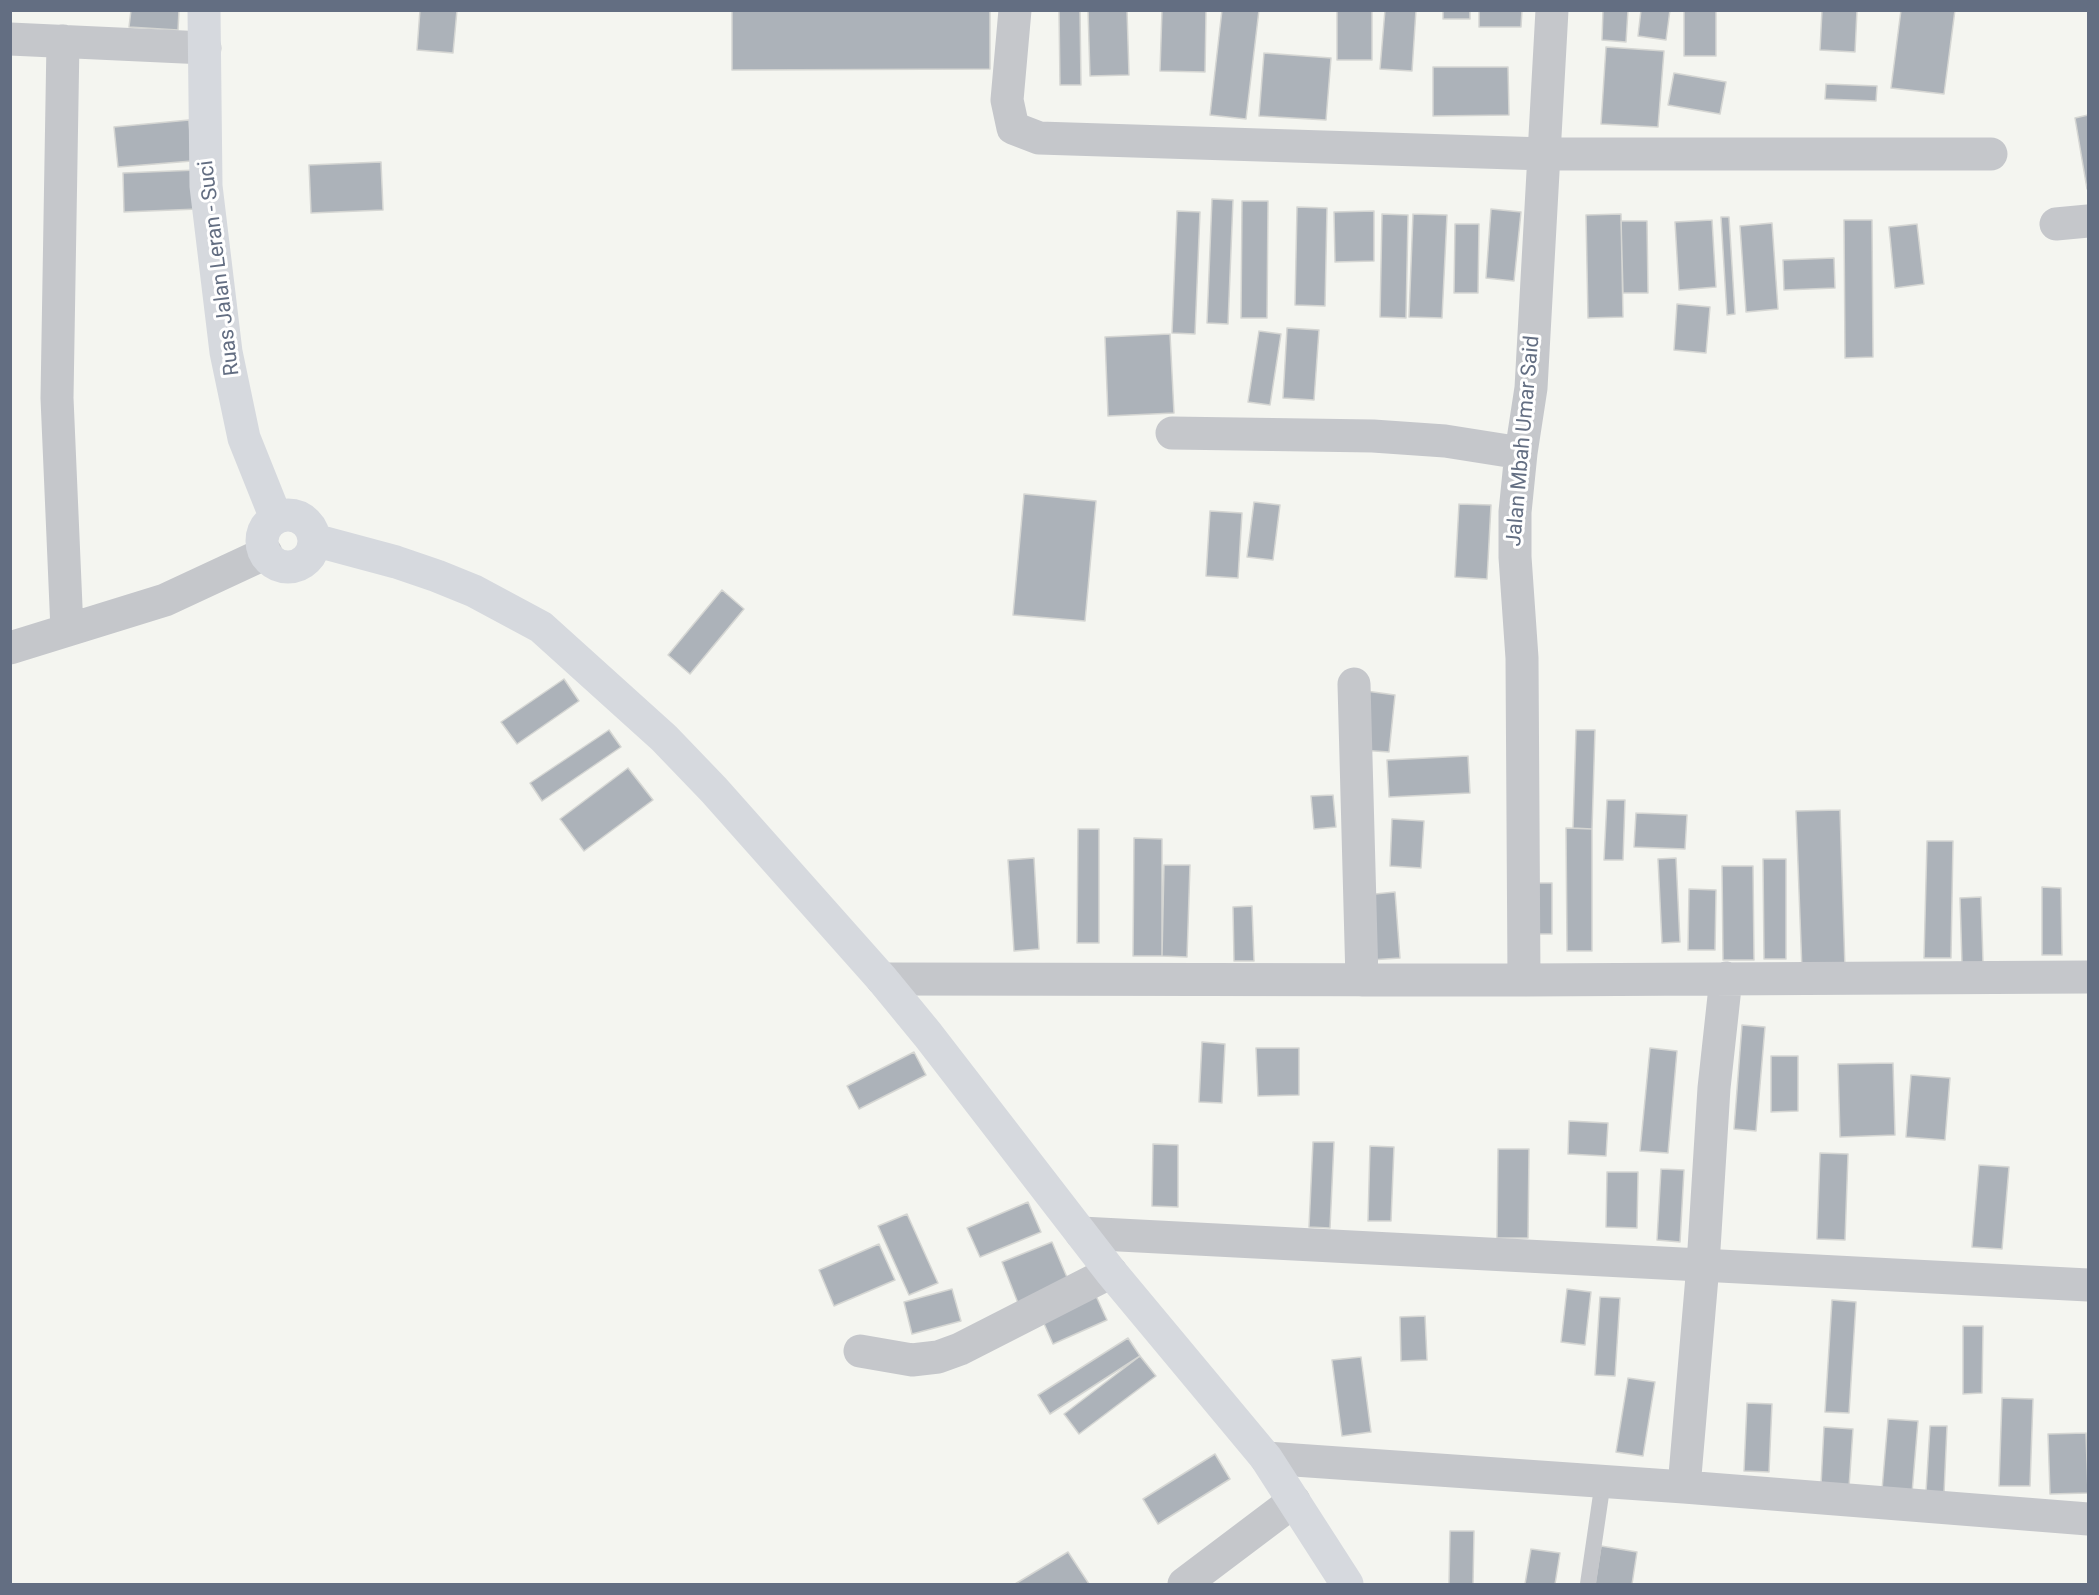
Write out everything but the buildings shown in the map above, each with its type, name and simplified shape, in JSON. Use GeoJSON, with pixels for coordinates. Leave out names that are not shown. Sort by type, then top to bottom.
{"type":"FeatureCollection","features":[{"type":"Feature","properties":{"kind":"main road","name":"Ruas Jalan Leran - Suci"},"geometry":{"type":"LineString","coordinates":[[204,10],[207,186],[226,351],[244,438],[276,518]]}},
{"type":"Feature","properties":{"kind":"main road"},"geometry":{"type":"LineString","coordinates":[[290,514],[304,520],[309,526],[314,540],[309,556],[295,566],[278,564],[266,553],[262,538],[264,530],[276,518],[290,514]]}},
{"type":"Feature","properties":{"kind":"main road"},"geometry":{"type":"LineString","coordinates":[[314,540],[396,562],[437,576],[474,591],[541,627],[664,738],[714,790],[882,979],[1111,1272],[1266,1458],[1347,1584]]}},
{"type":"Feature","properties":{"kind":"street"},"geometry":{"type":"LineString","coordinates":[[1015,10],[1007,100],[1013,128],[1039,138],[1545,154],[1991,154]]}},
{"type":"Feature","properties":{"kind":"street","name":"Jalan Mbah Umar Said"},"geometry":{"type":"LineString","coordinates":[[1524,980],[1522,658],[1515,556],[1515,512],[1531,388],[1552,10]]}},
{"type":"Feature","properties":{"kind":"street"},"geometry":{"type":"LineString","coordinates":[[10,39],[205,48]]}},
{"type":"Feature","properties":{"kind":"street"},"geometry":{"type":"LineString","coordinates":[[63,41],[57,398],[67,630]]}},
{"type":"Feature","properties":{"kind":"street"},"geometry":{"type":"LineString","coordinates":[[2056,224],[2088,220]]}},
{"type":"Feature","properties":{"kind":"street"},"geometry":{"type":"LineString","coordinates":[[1172,433],[1373,436],[1445,441],[1521,453]]}},
{"type":"Feature","properties":{"kind":"street"},"geometry":{"type":"LineString","coordinates":[[10,648],[165,600],[266,553]]}},
{"type":"Feature","properties":{"kind":"street"},"geometry":{"type":"LineString","coordinates":[[1354,684],[1362,980]]}},
{"type":"Feature","properties":{"kind":"street"},"geometry":{"type":"LineString","coordinates":[[882,979],[1524,980],[2088,977]]}},
{"type":"Feature","properties":{"kind":"street"},"geometry":{"type":"LineString","coordinates":[[1684,1486],[1703,1265],[1714,1088],[1726,978]]}},
{"type":"Feature","properties":{"kind":"street"},"geometry":{"type":"LineString","coordinates":[[1081,1233],[2088,1285]]}},
{"type":"Feature","properties":{"kind":"street"},"geometry":{"type":"LineString","coordinates":[[860,1351],[912,1360],[938,1357],[960,1349],[1111,1272]]}},
{"type":"Feature","properties":{"kind":"street"},"geometry":{"type":"LineString","coordinates":[[1266,1458],[1684,1486],[2088,1518]]}},
{"type":"Feature","properties":{"kind":"street"},"geometry":{"type":"LineString","coordinates":[[1184,1584],[1294,1501]]}},
{"type":"Feature","properties":{"kind":"lane"},"geometry":{"type":"LineString","coordinates":[[1588,1584],[1603,1481]]}}]}
